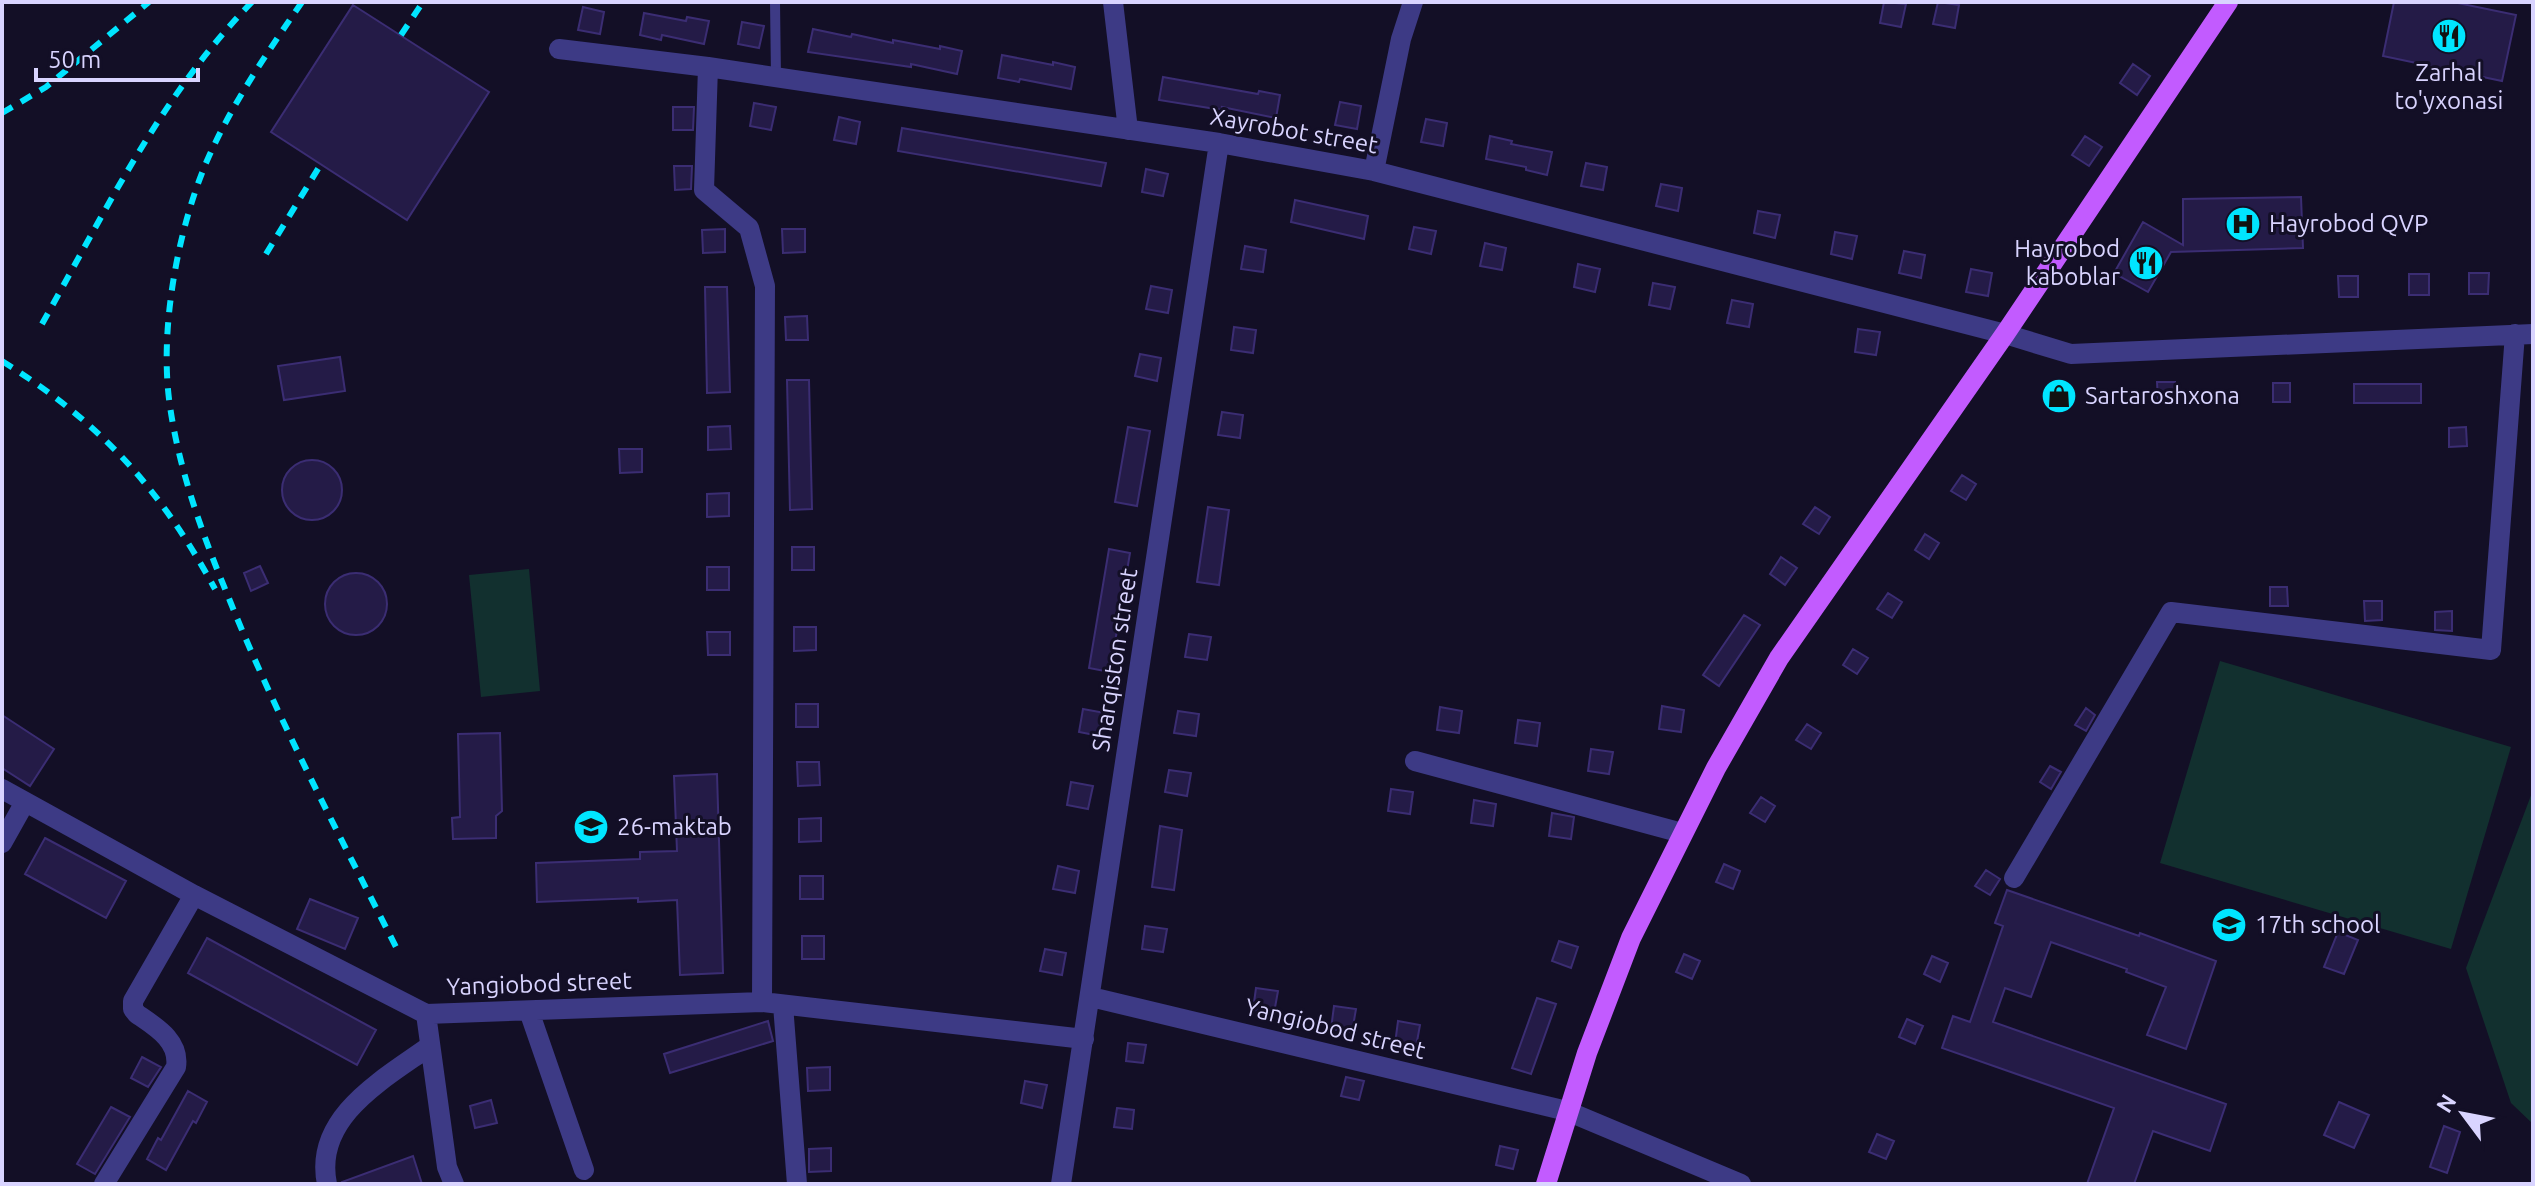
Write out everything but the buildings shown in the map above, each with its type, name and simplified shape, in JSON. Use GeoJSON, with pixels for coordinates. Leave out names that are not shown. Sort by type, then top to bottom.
{"type":"FeatureCollection","features":[{"type":"Feature","properties":{"kind":"main road"},"geometry":{"type":"LineString","coordinates":[[1546,1184],[1567,1111],[1607,995],[1631,938],[1682,833],[1779,658],[2005,334],[2228,2]]}},
{"type":"Feature","properties":{"kind":"street"},"geometry":{"type":"LineString","coordinates":[[1113,2],[1128,130]]}},
{"type":"Feature","properties":{"kind":"street"},"geometry":{"type":"LineString","coordinates":[[1374,171],[1401,39],[1413,2]]}},
{"type":"Feature","properties":{"kind":"street","name":"Xayrobot street"},"geometry":{"type":"LineString","coordinates":[[559,49],[708,67],[1219,143],[1374,171],[2005,334],[2071,354],[2524,334]]}},
{"type":"Feature","properties":{"kind":"street"},"geometry":{"type":"LineString","coordinates":[[708,67],[704,190],[749,228],[765,286],[772,1004],[797,1184]]}},
{"type":"Feature","properties":{"kind":"street","name":"Sharqiston street"},"geometry":{"type":"LineString","coordinates":[[1061,1184],[1219,143]]}},
{"type":"Feature","properties":{"kind":"street"},"geometry":{"type":"LineString","coordinates":[[2014,878],[2171,612],[2491,650],[2524,334]]}},
{"type":"Feature","properties":{"kind":"street"},"geometry":{"type":"LineString","coordinates":[[1415,761],[1682,833]]}},
{"type":"Feature","properties":{"kind":"street","name":"Yangiobod street"},"geometry":{"type":"LineString","coordinates":[[2,789],[194,895],[426,1014],[772,1004],[1084,1039]]}},
{"type":"Feature","properties":{"kind":"street"},"geometry":{"type":"LineString","coordinates":[[2,843],[25,802]]}},
{"type":"Feature","properties":{"kind":"street"},"geometry":{"type":"LineString","coordinates":[[104,1184],[176,1067],[175,1050],[169,1039],[137,1014],[133,1001],[194,895]]}},
{"type":"Feature","properties":{"kind":"street","name":"Yangiobod street"},"geometry":{"type":"LineString","coordinates":[[1091,997],[1567,1111],[1741,1184]]}},
{"type":"Feature","properties":{"kind":"street"},"geometry":{"type":"LineString","coordinates":[[529,1011],[584,1170]]}},
{"type":"Feature","properties":{"kind":"street"},"geometry":{"type":"LineString","coordinates":[[426,1014],[447,1167],[454,1184]]}},
{"type":"Feature","properties":{"kind":"street"},"geometry":{"type":"LineString","coordinates":[[327,1184],[325,1153],[335,1128],[363,1094],[430,1046]]}},
{"type":"Feature","properties":{"kind":"lane"},"geometry":{"type":"LineString","coordinates":[[775,2],[776,78]]}},
{"type":"Feature","properties":{"kind":"green space"},"geometry":{"type":"Polygon","coordinates":[[[529,569],[540,691],[481,697],[469,575],[529,569]]]}},
{"type":"Feature","properties":{"kind":"green space"},"geometry":{"type":"Polygon","coordinates":[[[2220,661],[2511,747],[2451,949],[2160,863],[2220,661]]]}},
{"type":"Feature","properties":{"kind":"green space"},"geometry":{"type":"Polygon","coordinates":[[[2533,790],[2533,1124],[2511,1103],[2466,968],[2533,790]]]}},
{"type":"Feature","properties":{"kind":"railway"},"geometry":{"type":"LineString","coordinates":[[2,113],[46,87],[149,2]]}},
{"type":"Feature","properties":{"kind":"railway"},"geometry":{"type":"LineString","coordinates":[[42,324],[112,197],[162,115],[219,38],[252,2]]}},
{"type":"Feature","properties":{"kind":"railway"},"geometry":{"type":"LineString","coordinates":[[302,2],[238,100],[196,189],[180,248],[169,310],[169,399],[193,502],[230,601],[290,735],[400,955]]}},
{"type":"Feature","properties":{"kind":"railway"},"geometry":{"type":"LineString","coordinates":[[401,35],[423,2]]}},
{"type":"Feature","properties":{"kind":"railway"},"geometry":{"type":"LineString","coordinates":[[266,254],[321,164]]}},
{"type":"Feature","properties":{"kind":"railway"},"geometry":{"type":"LineString","coordinates":[[2,361],[69,408],[125,460],[172,519],[215,589]]}},
{"type":"Feature","properties":{"kind":"place","name":"Zarhal to'yxonasi"},"geometry":{"type":"Point","coordinates":[2449,36]}},
{"type":"Feature","properties":{"kind":"place","name":"Hayrobod QVP"},"geometry":{"type":"Point","coordinates":[2243,224]}},
{"type":"Feature","properties":{"kind":"place","name":"Hayrobod kaboblar"},"geometry":{"type":"Point","coordinates":[2146,263]}},
{"type":"Feature","properties":{"kind":"place","name":"Sartaroshxona"},"geometry":{"type":"Point","coordinates":[2059,396]}},
{"type":"Feature","properties":{"kind":"place","name":"26-maktab"},"geometry":{"type":"Point","coordinates":[591,827]}},
{"type":"Feature","properties":{"kind":"place","name":"17th school"},"geometry":{"type":"Point","coordinates":[2229,925]}}]}
